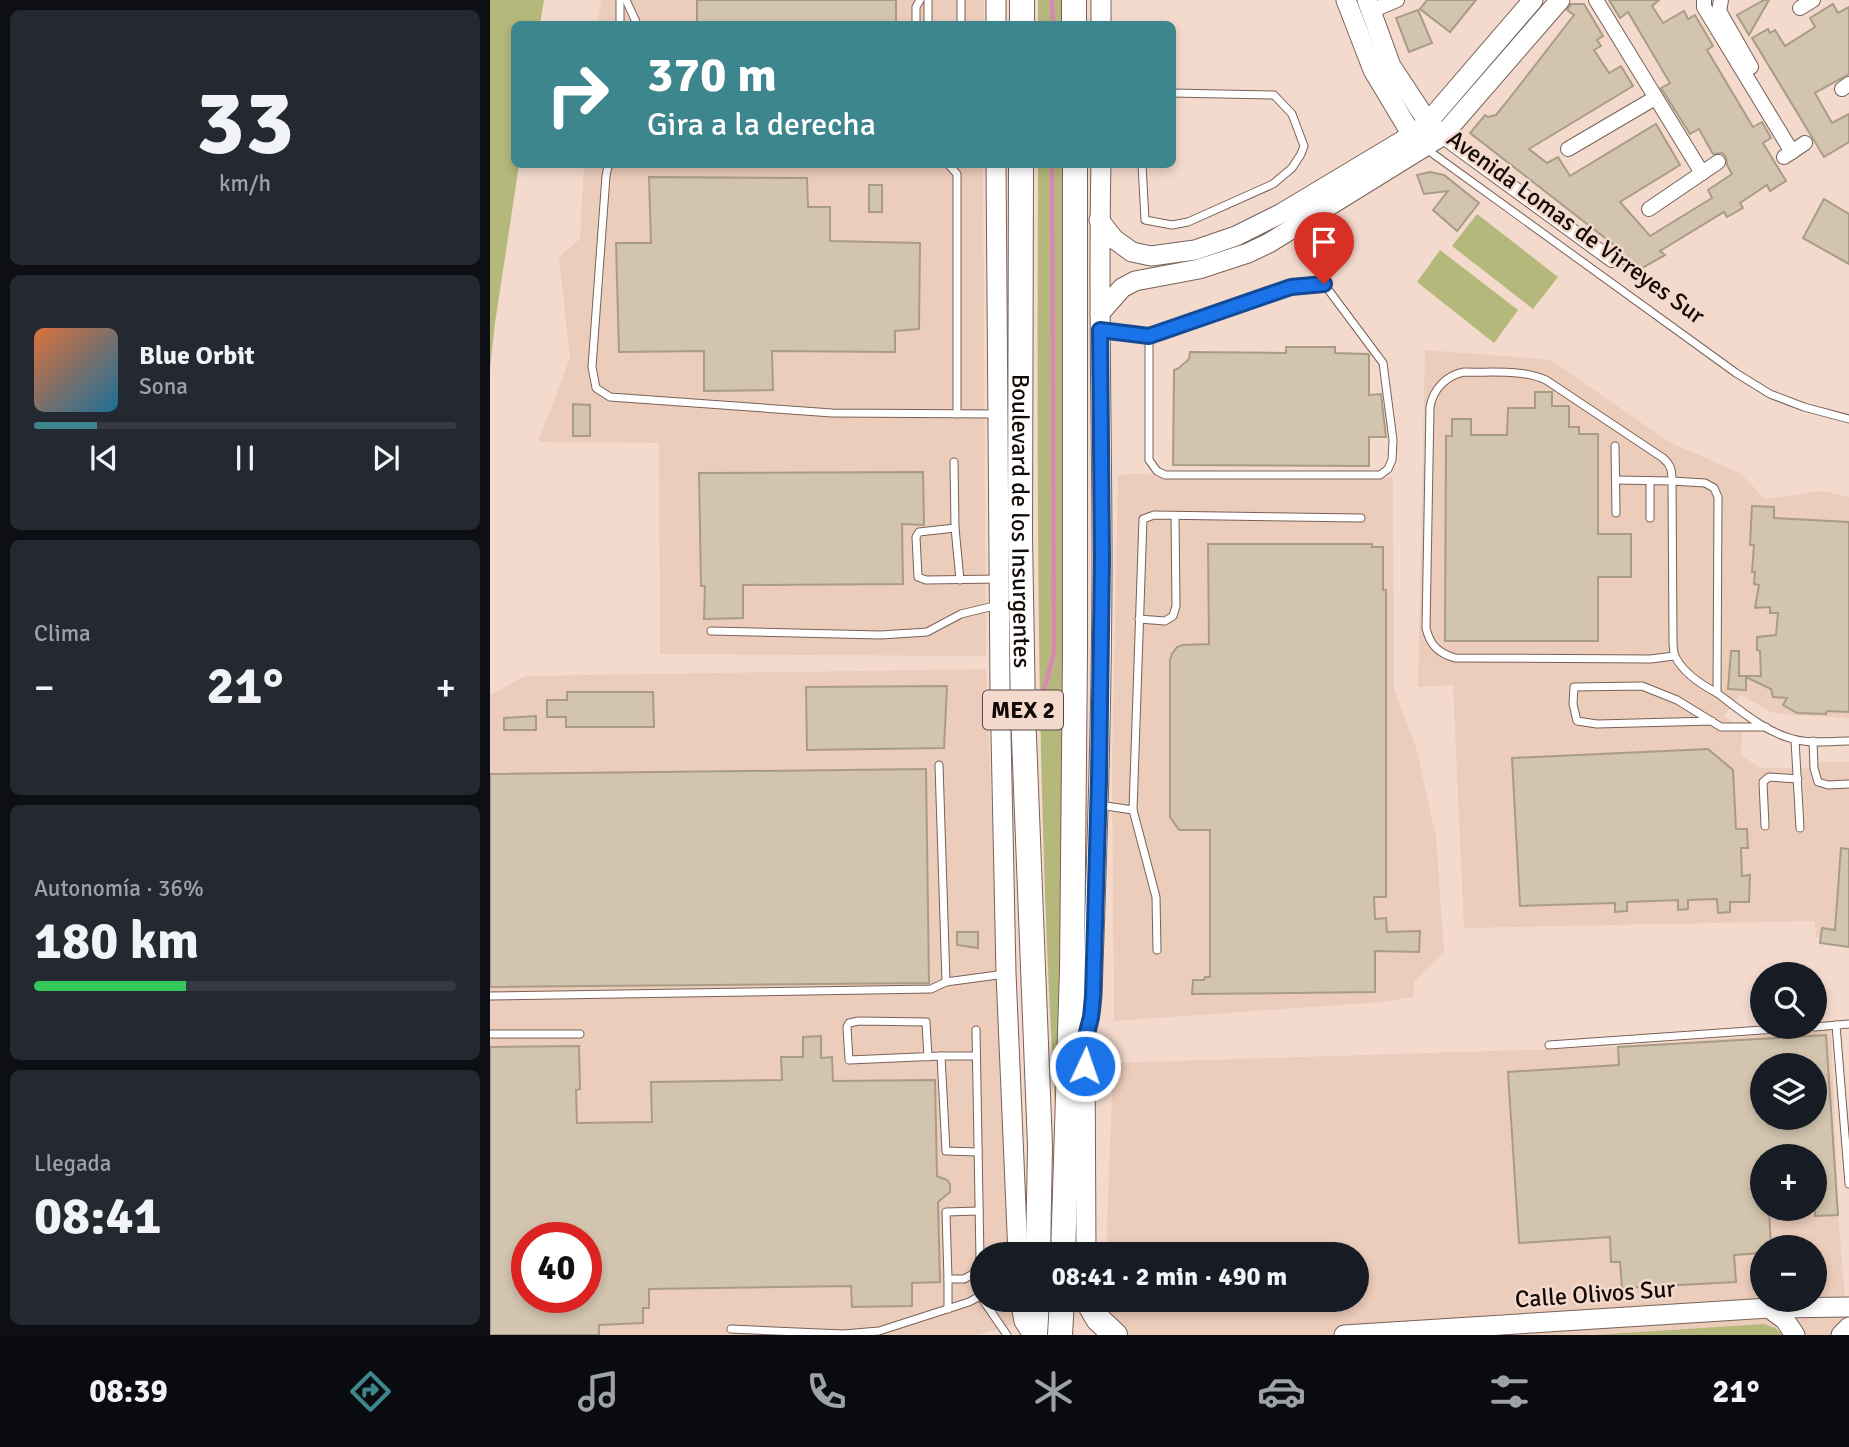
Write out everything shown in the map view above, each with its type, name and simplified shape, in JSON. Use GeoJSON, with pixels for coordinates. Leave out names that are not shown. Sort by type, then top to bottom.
{"type":"FeatureCollection","features":[{"type":"Feature","properties":{"kind":"highway"},"geometry":{"type":"LineString","coordinates":[[1022,0],[1022,21]]}},
{"type":"Feature","properties":{"kind":"highway"},"geometry":{"type":"LineString","coordinates":[[1074,0],[1074,21]]}},
{"type":"Feature","properties":{"kind":"highway","name":"Boulevard de los Insurgentes"},"geometry":{"type":"LineString","coordinates":[[1021,168],[1020,537],[1023,712],[1040,1146],[1038,1242]]}},
{"type":"Feature","properties":{"kind":"highway","name":"MEX 2"},"geometry":{"type":"LineString","coordinates":[[1065,1242],[1075,652],[1075,168]]}},
{"type":"Feature","properties":{"kind":"highway"},"geometry":{"type":"LineString","coordinates":[[1034,1335],[1036,1312]]}},
{"type":"Feature","properties":{"kind":"highway"},"geometry":{"type":"LineString","coordinates":[[1060,1335],[1061,1312]]}},
{"type":"Feature","properties":{"kind":"highway"},"geometry":{"type":"LineString","coordinates":[[1094,1312],[1115,1335]]}},
{"type":"Feature","properties":{"kind":"street"},"geometry":{"type":"LineString","coordinates":[[996,0],[996,21]]}},
{"type":"Feature","properties":{"kind":"street"},"geometry":{"type":"LineString","coordinates":[[1101,0],[1101,21]]}},
{"type":"Feature","properties":{"kind":"street","name":"Avenida Lomas de Virreyes Sur"},"geometry":{"type":"LineString","coordinates":[[1346,0],[1373,70],[1418,141]]}},
{"type":"Feature","properties":{"kind":"street"},"geometry":{"type":"LineString","coordinates":[[1369,5],[1397,0]]}},
{"type":"Feature","properties":{"kind":"street"},"geometry":{"type":"LineString","coordinates":[[1435,129],[1533,0]]}},
{"type":"Feature","properties":{"kind":"street"},"geometry":{"type":"LineString","coordinates":[[1100,321],[1122,288],[1135,281],[1199,269],[1269,243],[1346,185],[1418,141],[1435,129],[1560,0]]}},
{"type":"Feature","properties":{"kind":"street"},"geometry":{"type":"LineString","coordinates":[[1596,0],[1702,173]]}},
{"type":"Feature","properties":{"kind":"street"},"geometry":{"type":"LineString","coordinates":[[1704,0],[1704,7],[1794,150],[1720,6]]}},
{"type":"Feature","properties":{"kind":"street","name":"Avenida Lomas de Virreyes Sur"},"geometry":{"type":"LineString","coordinates":[[1369,5],[1391,66],[1435,129],[1612,260]]}},
{"type":"Feature","properties":{"kind":"street"},"geometry":{"type":"LineString","coordinates":[[1568,149],[1655,98]]}},
{"type":"Feature","properties":{"kind":"street"},"geometry":{"type":"LineString","coordinates":[[1649,209],[1718,162]]}},
{"type":"Feature","properties":{"kind":"street"},"geometry":{"type":"LineString","coordinates":[[996,168],[999,605],[1006,974],[1017,1242]]}},
{"type":"Feature","properties":{"kind":"street"},"geometry":{"type":"LineString","coordinates":[[1070,1073],[1085,1040],[1093,996],[1102,559],[1101,168]]}},
{"type":"Feature","properties":{"kind":"street"},"geometry":{"type":"LineString","coordinates":[[1099,220],[1114,239],[1132,252],[1151,256],[1195,250],[1236,236],[1346,185]]}},
{"type":"Feature","properties":{"kind":"street"},"geometry":{"type":"LineString","coordinates":[[1085,1040],[1086,1242]]}},
{"type":"Feature","properties":{"kind":"street","name":"Calle Olivos Sur"},"geometry":{"type":"LineString","coordinates":[[1827,1307],[1849,1307]]}},
{"type":"Feature","properties":{"kind":"street","name":"Calle Olivos Sur"},"geometry":{"type":"LineString","coordinates":[[1344,1335],[1750,1309]]}},
{"type":"Feature","properties":{"kind":"street"},"geometry":{"type":"LineString","coordinates":[[1022,1312],[1024,1321],[1034,1335]]}},
{"type":"Feature","properties":{"kind":"street"},"geometry":{"type":"LineString","coordinates":[[1774,1312],[1785,1320],[1795,1335]]}},
{"type":"Feature","properties":{"kind":"street"},"geometry":{"type":"LineString","coordinates":[[1841,1335],[1849,1327]]}},
{"type":"Feature","properties":{"kind":"lane"},"geometry":{"type":"LineString","coordinates":[[620,0],[620,21]]}},
{"type":"Feature","properties":{"kind":"lane"},"geometry":{"type":"LineString","coordinates":[[626,0],[636,21]]}},
{"type":"Feature","properties":{"kind":"lane"},"geometry":{"type":"LineString","coordinates":[[916,21],[916,7],[920,0]]}},
{"type":"Feature","properties":{"kind":"lane"},"geometry":{"type":"LineString","coordinates":[[928,0],[928,21]]}},
{"type":"Feature","properties":{"kind":"lane"},"geometry":{"type":"LineString","coordinates":[[961,0],[961,21]]}},
{"type":"Feature","properties":{"kind":"lane"},"geometry":{"type":"LineString","coordinates":[[1142,168],[1145,220],[1171,225],[1188,222],[1272,184],[1292,168],[1301,154],[1304,146],[1292,114],[1274,95],[1176,93]]}},
{"type":"Feature","properties":{"kind":"lane","name":"Avenida Lomas de Virreyes Sur"},"geometry":{"type":"LineString","coordinates":[[1418,141],[1736,373],[1770,394],[1804,407],[1849,419]]}},
{"type":"Feature","properties":{"kind":"lane"},"geometry":{"type":"LineString","coordinates":[[608,168],[592,367],[596,388],[610,397],[832,413],[998,414]]}},
{"type":"Feature","properties":{"kind":"lane"},"geometry":{"type":"LineString","coordinates":[[952,168],[957,174],[957,414]]}},
{"type":"Feature","properties":{"kind":"lane"},"geometry":{"type":"LineString","coordinates":[[1100,321],[1149,336],[1291,287],[1324,284],[1382,363],[1393,440],[1392,460],[1388,469],[1380,475],[1165,475],[1157,471],[1149,460],[1149,336]]}},
{"type":"Feature","properties":{"kind":"lane"},"geometry":{"type":"LineString","coordinates":[[1675,656],[1651,659],[1455,658],[1438,651],[1432,645],[1426,628],[1431,398],[1455,373],[1515,374],[1546,380],[1670,464],[1675,656],[1702,685],[1766,727],[1795,740],[1849,741]]}},
{"type":"Feature","properties":{"kind":"lane"},"geometry":{"type":"LineString","coordinates":[[1615,446],[1616,513]]}},
{"type":"Feature","properties":{"kind":"lane"},"geometry":{"type":"LineString","coordinates":[[954,462],[955,528],[960,580]]}},
{"type":"Feature","properties":{"kind":"lane"},"geometry":{"type":"LineString","coordinates":[[1616,480],[1705,483],[1714,488],[1718,496],[1717,693]]}},
{"type":"Feature","properties":{"kind":"lane"},"geometry":{"type":"LineString","coordinates":[[1650,481],[1650,518]]}},
{"type":"Feature","properties":{"kind":"lane"},"geometry":{"type":"LineString","coordinates":[[1157,950],[1156,897],[1133,810],[1143,519],[1154,515],[1362,518]]}},
{"type":"Feature","properties":{"kind":"lane"},"geometry":{"type":"LineString","coordinates":[[1139,619],[1165,621],[1173,616],[1176,606],[1175,516]]}},
{"type":"Feature","properties":{"kind":"lane"},"geometry":{"type":"LineString","coordinates":[[955,528],[919,531],[916,537],[918,577],[926,580],[999,579]]}},
{"type":"Feature","properties":{"kind":"lane"},"geometry":{"type":"LineString","coordinates":[[711,631],[881,635],[927,632],[961,614],[999,605]]}},
{"type":"Feature","properties":{"kind":"lane"},"geometry":{"type":"LineString","coordinates":[[1712,722],[1597,724],[1577,721],[1573,705],[1574,687],[1642,686],[1677,700],[1721,726],[1766,727]]}},
{"type":"Feature","properties":{"kind":"lane"},"geometry":{"type":"LineString","coordinates":[[1795,740],[1800,828]]}},
{"type":"Feature","properties":{"kind":"lane"},"geometry":{"type":"LineString","coordinates":[[1814,741],[1814,768],[1818,782],[1849,785]]}},
{"type":"Feature","properties":{"kind":"lane"},"geometry":{"type":"LineString","coordinates":[[939,765],[947,982]]}},
{"type":"Feature","properties":{"kind":"lane"},"geometry":{"type":"LineString","coordinates":[[1765,826],[1763,782],[1769,777],[1798,779]]}},
{"type":"Feature","properties":{"kind":"lane"},"geometry":{"type":"LineString","coordinates":[[1098,805],[1133,810]]}},
{"type":"Feature","properties":{"kind":"lane"},"geometry":{"type":"LineString","coordinates":[[490,996],[931,989],[947,982],[1006,974]]}},
{"type":"Feature","properties":{"kind":"lane"},"geometry":{"type":"LineString","coordinates":[[928,1057],[926,1022],[859,1021],[849,1023],[847,1027],[849,1060],[976,1056]]}},
{"type":"Feature","properties":{"kind":"lane"},"geometry":{"type":"LineString","coordinates":[[1827,1026],[1849,1024]]}},
{"type":"Feature","properties":{"kind":"lane"},"geometry":{"type":"LineString","coordinates":[[1836,1025],[1849,1184]]}},
{"type":"Feature","properties":{"kind":"lane"},"geometry":{"type":"LineString","coordinates":[[948,1279],[964,1279],[973,1274],[980,1260],[976,1030]]}},
{"type":"Feature","properties":{"kind":"lane"},"geometry":{"type":"LineString","coordinates":[[1549,1045],[1750,1031]]}},
{"type":"Feature","properties":{"kind":"lane"},"geometry":{"type":"LineString","coordinates":[[490,1034],[580,1034]]}},
{"type":"Feature","properties":{"kind":"lane"},"geometry":{"type":"LineString","coordinates":[[942,1056],[946,1151],[978,1152]]}},
{"type":"Feature","properties":{"kind":"lane"},"geometry":{"type":"LineString","coordinates":[[948,1309],[946,1212],[979,1211]]}},
{"type":"Feature","properties":{"kind":"lane"},"geometry":{"type":"LineString","coordinates":[[731,1329],[843,1334],[879,1331],[970,1302]]}},
{"type":"Feature","properties":{"kind":"lane"},"geometry":{"type":"LineString","coordinates":[[991,1312],[1007,1335]]}},
{"type":"Feature","properties":{"kind":"shaded area"},"geometry":{"type":"Polygon","coordinates":[[[601,0],[984,0],[984,21],[598,21],[601,0]]]}},
{"type":"Feature","properties":{"kind":"shaded area"},"geometry":{"type":"Polygon","coordinates":[[[584,168],[983,168],[986,656],[660,654],[659,443],[538,442],[570,358],[559,257],[580,239],[584,168]]]}},
{"type":"Feature","properties":{"kind":"shaded area"},"geometry":{"type":"Polygon","coordinates":[[[1425,350],[1551,360],[1669,442],[1740,473],[1765,499],[1821,491],[1849,497],[1849,718],[1771,712],[1741,695],[1724,716],[1742,729],[1741,755],[1760,768],[1809,768],[1809,762],[1849,762],[1849,941],[1816,937],[1815,921],[1464,928],[1453,685],[1418,687],[1425,350]]]}},
{"type":"Feature","properties":{"kind":"shaded area"},"geometry":{"type":"Polygon","coordinates":[[[1118,476],[1393,477],[1394,688],[1417,751],[1436,837],[1444,953],[1414,982],[1413,997],[1383,1002],[1114,1021],[1112,766],[1118,476]]]}},
{"type":"Feature","properties":{"kind":"shaded area"},"geometry":{"type":"Polygon","coordinates":[[[986,669],[1009,1242],[970,1242],[970,1312],[1012,1312],[1013,1325],[976,1335],[490,1335],[490,695],[525,676],[986,669]]]}},
{"type":"Feature","properties":{"kind":"shaded area"},"geometry":{"type":"Polygon","coordinates":[[[1827,1030],[1831,1030],[1838,1215],[1848,1335],[1117,1335],[1104,1320],[1104,1312],[1369,1312],[1369,1242],[1106,1242],[1113,1063],[1618,1047],[1750,1036],[1750,1039],[1827,1039],[1827,1030]]]}},
{"type":"Feature","properties":{"kind":"green space"},"geometry":{"type":"Polygon","coordinates":[[[490,0],[544,0],[540,21],[511,21],[511,168],[519,168],[490,369],[490,0]]]}},
{"type":"Feature","properties":{"kind":"green space"},"geometry":{"type":"Polygon","coordinates":[[[1038,0],[1067,0],[1067,21],[1038,21],[1038,0]]]}},
{"type":"Feature","properties":{"kind":"green space"},"geometry":{"type":"Polygon","coordinates":[[[1038,168],[1069,168],[1063,863],[1059,956],[1062,1037],[1057,1059],[1055,1105],[1044,870],[1038,517],[1038,168]]]}},
{"type":"Feature","properties":{"kind":"green space"},"geometry":{"type":"Polygon","coordinates":[[[1477,214],[1558,277],[1533,309],[1452,246],[1477,214]]]}},
{"type":"Feature","properties":{"kind":"green space"},"geometry":{"type":"Polygon","coordinates":[[[1440,250],[1518,310],[1494,343],[1417,282],[1440,250]]]}},
{"type":"Feature","properties":{"kind":"green space"},"geometry":{"type":"Polygon","coordinates":[[[1764,1324],[1783,1335],[1594,1335],[1764,1324]]]}},
{"type":"Feature","properties":{"kind":"building"},"geometry":{"type":"Polygon","coordinates":[[[697,0],[896,0],[896,21],[697,21],[697,0]]]}},
{"type":"Feature","properties":{"kind":"building"},"geometry":{"type":"Polygon","coordinates":[[[1427,0],[1476,0],[1450,32],[1420,9],[1427,0]]]}},
{"type":"Feature","properties":{"kind":"building"},"geometry":{"type":"Polygon","coordinates":[[[1609,0],[1659,0],[1652,6],[1663,23],[1684,11],[1688,19],[1695,15],[1713,46],[1707,50],[1753,127],[1762,122],[1771,138],[1763,143],[1786,181],[1770,191],[1767,185],[1740,203],[1743,208],[1727,217],[1724,212],[1660,251],[1665,255],[1633,273],[1621,263],[1620,256],[1612,248],[1614,245],[1470,133],[1485,115],[1496,115],[1509,99],[1574,15],[1567,10],[1571,4],[1584,4],[1603,36],[1597,40],[1601,46],[1594,50],[1609,73],[1621,66],[1633,86],[1529,149],[1547,163],[1558,157],[1570,176],[1656,124],[1680,165],[1620,202],[1650,236],[1712,198],[1708,190],[1732,174],[1726,157],[1722,153],[1713,154],[1699,129],[1690,134],[1661,88],[1670,83],[1628,12],[1620,18],[1609,0]]]}},
{"type":"Feature","properties":{"kind":"building"},"geometry":{"type":"Polygon","coordinates":[[[1764,0],[1769,0],[1749,35],[1737,15],[1764,0]]]}},
{"type":"Feature","properties":{"kind":"building"},"geometry":{"type":"Polygon","coordinates":[[[1833,4],[1838,13],[1849,7],[1849,74],[1815,93],[1832,123],[1849,114],[1849,142],[1824,157],[1752,38],[1768,29],[1770,33],[1775,30],[1785,46],[1815,27],[1810,18],[1833,4]]]}},
{"type":"Feature","properties":{"kind":"building"},"geometry":{"type":"Polygon","coordinates":[[[1418,10],[1432,43],[1409,52],[1396,18],[1418,10]]]}},
{"type":"Feature","properties":{"kind":"building"},"geometry":{"type":"Polygon","coordinates":[[[1430,172],[1444,175],[1479,203],[1457,231],[1433,210],[1448,191],[1424,194],[1417,175],[1430,172]]]}},
{"type":"Feature","properties":{"kind":"building"},"geometry":{"type":"Polygon","coordinates":[[[649,177],[807,178],[808,207],[830,207],[830,241],[920,243],[919,329],[895,331],[895,352],[772,351],[773,390],[704,391],[704,351],[619,352],[616,243],[651,243],[649,177]]]}},
{"type":"Feature","properties":{"kind":"building"},"geometry":{"type":"Polygon","coordinates":[[[869,185],[882,185],[882,212],[869,212],[869,185]]]}},
{"type":"Feature","properties":{"kind":"building"},"geometry":{"type":"Polygon","coordinates":[[[1824,199],[1849,214],[1849,264],[1803,238],[1824,199]]]}},
{"type":"Feature","properties":{"kind":"building"},"geometry":{"type":"Polygon","coordinates":[[[1286,347],[1335,347],[1335,353],[1369,355],[1369,395],[1381,394],[1386,437],[1369,437],[1369,466],[1173,465],[1174,370],[1189,359],[1190,352],[1286,353],[1286,347]]]}},
{"type":"Feature","properties":{"kind":"building"},"geometry":{"type":"Polygon","coordinates":[[[1535,392],[1552,392],[1552,406],[1569,406],[1569,427],[1579,427],[1579,434],[1598,434],[1598,534],[1631,534],[1631,577],[1598,577],[1598,641],[1445,641],[1446,436],[1452,436],[1452,419],[1471,419],[1471,435],[1507,435],[1508,408],[1535,408],[1535,392]]]}},
{"type":"Feature","properties":{"kind":"building"},"geometry":{"type":"Polygon","coordinates":[[[573,404],[590,405],[590,436],[573,436],[573,404]]]}},
{"type":"Feature","properties":{"kind":"building"},"geometry":{"type":"Polygon","coordinates":[[[923,472],[924,525],[902,524],[903,584],[743,585],[743,618],[704,619],[705,586],[701,586],[699,473],[923,472]]]}},
{"type":"Feature","properties":{"kind":"building"},"geometry":{"type":"Polygon","coordinates":[[[1752,506],[1774,507],[1774,518],[1849,522],[1849,712],[1797,713],[1783,705],[1787,698],[1773,697],[1771,689],[1746,677],[1746,690],[1728,689],[1731,651],[1739,651],[1739,676],[1761,676],[1757,637],[1776,635],[1778,613],[1770,613],[1770,607],[1755,608],[1759,585],[1754,584],[1755,572],[1752,572],[1752,506]]]}},
{"type":"Feature","properties":{"kind":"building"},"geometry":{"type":"Polygon","coordinates":[[[1208,544],[1372,544],[1372,547],[1383,547],[1383,590],[1386,590],[1386,897],[1374,897],[1375,919],[1386,918],[1387,932],[1420,931],[1419,952],[1375,951],[1375,992],[1192,994],[1193,980],[1210,977],[1210,830],[1179,830],[1170,817],[1170,660],[1177,647],[1209,644],[1208,544]]]}},
{"type":"Feature","properties":{"kind":"building"},"geometry":{"type":"Polygon","coordinates":[[[947,686],[944,748],[807,750],[806,687],[947,686]]]}},
{"type":"Feature","properties":{"kind":"building"},"geometry":{"type":"Polygon","coordinates":[[[567,692],[653,692],[654,727],[566,727],[566,717],[547,717],[547,700],[567,700],[567,692]]]}},
{"type":"Feature","properties":{"kind":"building"},"geometry":{"type":"Polygon","coordinates":[[[536,716],[536,730],[504,730],[504,718],[536,716]]]}},
{"type":"Feature","properties":{"kind":"building"},"geometry":{"type":"Polygon","coordinates":[[[1708,749],[1733,770],[1736,829],[1747,829],[1748,848],[1741,848],[1742,876],[1750,875],[1749,902],[1730,902],[1730,912],[1718,913],[1717,899],[1688,900],[1688,909],[1678,910],[1678,900],[1627,902],[1627,911],[1615,912],[1615,903],[1520,906],[1512,758],[1708,749]]]}},
{"type":"Feature","properties":{"kind":"building"},"geometry":{"type":"Polygon","coordinates":[[[926,769],[929,983],[490,987],[490,774],[926,769]]]}},
{"type":"Feature","properties":{"kind":"building"},"geometry":{"type":"Polygon","coordinates":[[[1841,848],[1849,849],[1849,947],[1820,943],[1822,928],[1835,930],[1841,848]]]}},
{"type":"Feature","properties":{"kind":"building"},"geometry":{"type":"Polygon","coordinates":[[[957,932],[978,932],[978,948],[957,945],[957,932]]]}},
{"type":"Feature","properties":{"kind":"building"},"geometry":{"type":"Polygon","coordinates":[[[821,1036],[821,1058],[832,1057],[833,1081],[935,1080],[937,1176],[950,1184],[950,1192],[938,1202],[940,1282],[912,1283],[912,1306],[852,1307],[851,1286],[649,1289],[649,1308],[643,1308],[643,1323],[599,1325],[599,1335],[490,1335],[490,1047],[579,1046],[580,1089],[576,1090],[577,1123],[652,1122],[651,1082],[782,1080],[781,1057],[803,1057],[803,1037],[821,1036]]]}},
{"type":"Feature","properties":{"kind":"building"},"geometry":{"type":"Polygon","coordinates":[[[1757,1039],[1826,1039],[1838,1215],[1827,1215],[1827,1144],[1750,1144],[1750,1221],[1770,1221],[1770,1235],[1750,1235],[1750,1254],[1734,1255],[1736,1282],[1622,1288],[1620,1262],[1611,1262],[1610,1237],[1519,1243],[1508,1072],[1619,1065],[1618,1047],[1757,1039]]]}},
{"type":"Feature","properties":{"kind":"waterway"},"geometry":{"type":"LineString","coordinates":[[1052,0],[1053,21]]}},
{"type":"Feature","properties":{"kind":"waterway"},"geometry":{"type":"LineString","coordinates":[[1044,689],[1054,653],[1052,168]]}},
{"type":"Feature","properties":{"kind":"route"},"geometry":{"type":"LineString","coordinates":[[1085,1066],[1085,1040],[1093,996],[1099,780],[1102,559],[1100,330],[1149,336],[1291,287],[1324,284]]}}]}
